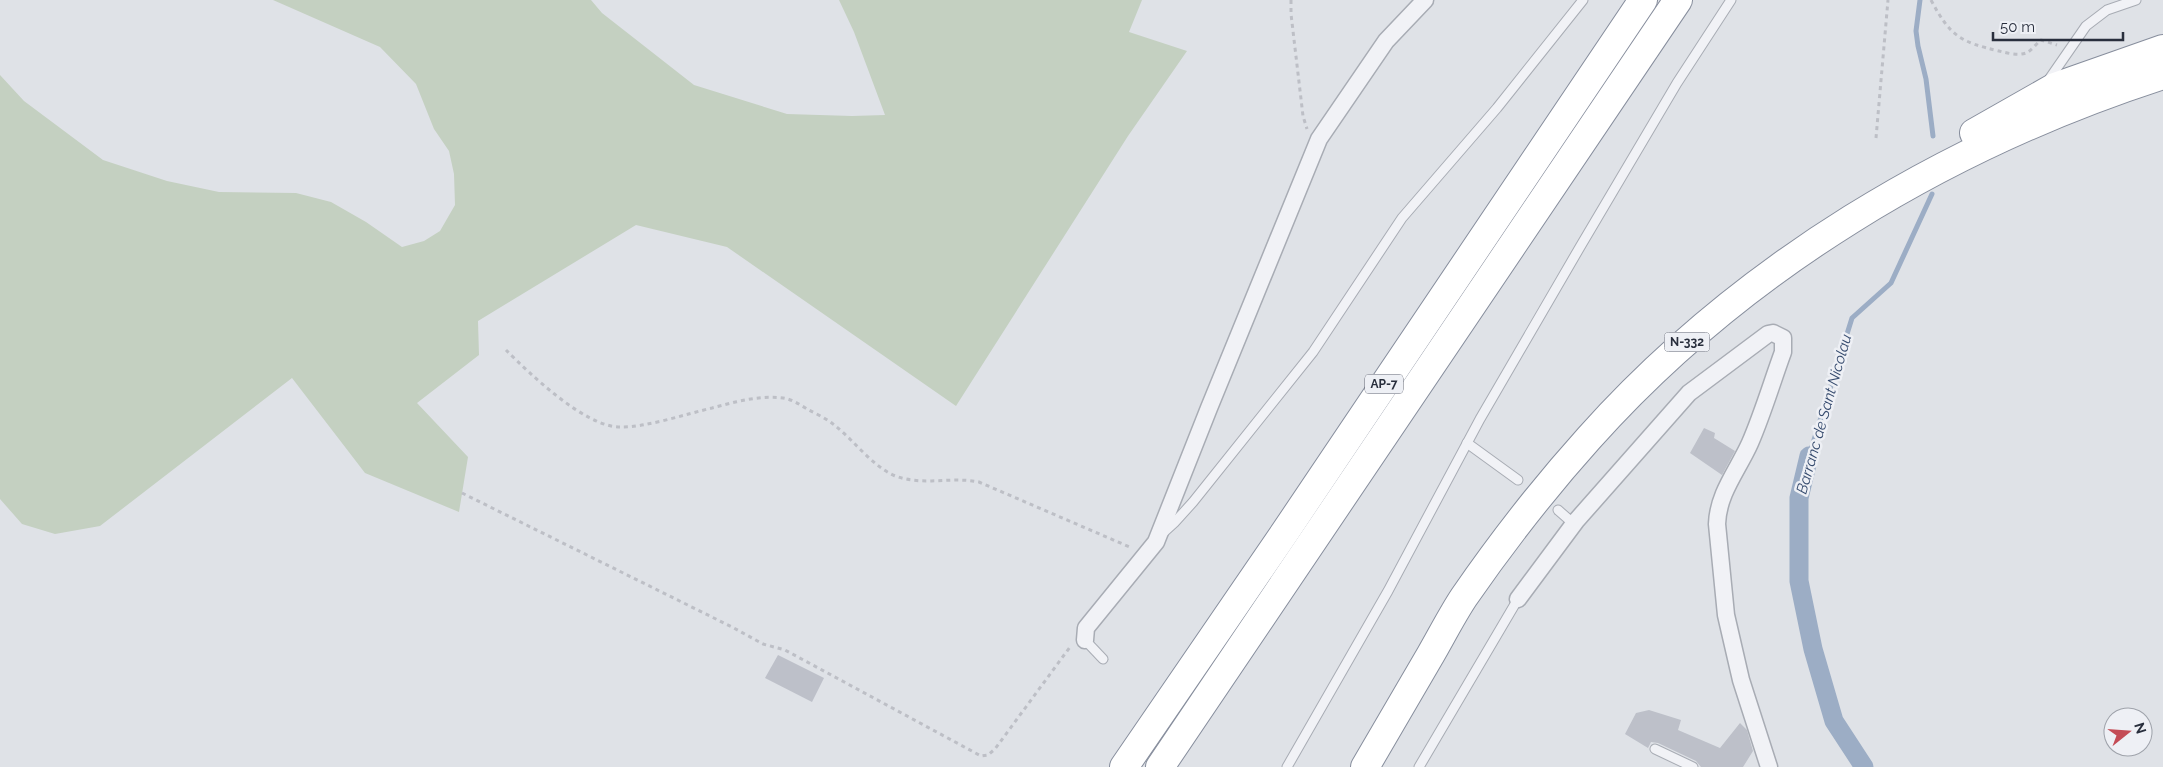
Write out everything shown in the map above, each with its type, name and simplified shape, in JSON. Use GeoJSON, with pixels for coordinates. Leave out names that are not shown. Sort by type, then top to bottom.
{"type":"FeatureCollection","features":[{"type":"Feature","properties":{"kind":"highway","name":"AP-7"},"geometry":{"type":"LineString","coordinates":[[1124,767],[1286,532],[1643,0]]}},
{"type":"Feature","properties":{"kind":"highway","name":"AP-7"},"geometry":{"type":"LineString","coordinates":[[1160,767],[1678,0]]}},
{"type":"Feature","properties":{"kind":"highway"},"geometry":{"type":"LineString","coordinates":[[1389,726],[1406,667],[1494,533],[1599,409],[1647,360],[1693,319],[1787,245],[1893,177],[2047,91],[2102,69],[2163,49]]}},
{"type":"Feature","properties":{"kind":"highway","name":"N-332"},"geometry":{"type":"LineString","coordinates":[[1365,767],[1462,600],[1516,526],[1590,437],[1644,381],[1701,329],[1750,290],[1859,214],[1933,173],[2037,121],[2105,93],[2163,74]]}},
{"type":"Feature","properties":{"kind":"highway"},"geometry":{"type":"LineString","coordinates":[[2105,93],[2163,82]]}},
{"type":"Feature","properties":{"kind":"street"},"geometry":{"type":"LineString","coordinates":[[1085,640],[1086,628],[1159,536],[1208,408],[1319,139],[1386,40],[1425,0]]}},
{"type":"Feature","properties":{"kind":"street"},"geometry":{"type":"LineString","coordinates":[[1518,599],[1574,524],[1688,393],[1768,334],[1774,332],[1783,338],[1783,352],[1758,425],[1750,445],[1721,500],[1717,519],[1726,614],[1741,680],[1769,767]]}},
{"type":"Feature","properties":{"kind":"lane"},"geometry":{"type":"LineString","coordinates":[[1159,536],[1174,524],[1193,502],[1297,374],[1402,218],[1497,108],[1583,0]]}},
{"type":"Feature","properties":{"kind":"lane"},"geometry":{"type":"LineString","coordinates":[[1286,767],[1388,591],[1467,443],[1677,83],[1731,0]]}},
{"type":"Feature","properties":{"kind":"lane"},"geometry":{"type":"LineString","coordinates":[[2047,91],[2050,78],[2086,26],[2107,10],[2136,0]]}},
{"type":"Feature","properties":{"kind":"lane"},"geometry":{"type":"LineString","coordinates":[[1467,443],[1518,480]]}},
{"type":"Feature","properties":{"kind":"lane"},"geometry":{"type":"LineString","coordinates":[[1558,510],[1574,524]]}},
{"type":"Feature","properties":{"kind":"lane"},"geometry":{"type":"LineString","coordinates":[[1419,767],[1518,599]]}},
{"type":"Feature","properties":{"kind":"lane"},"geometry":{"type":"LineString","coordinates":[[1085,640],[1103,658]]}},
{"type":"Feature","properties":{"kind":"lane"},"geometry":{"type":"LineString","coordinates":[[1655,749],[1693,767]]}},
{"type":"Feature","properties":{"kind":"path"},"geometry":{"type":"LineString","coordinates":[[1291,0],[1302,116],[1307,130],[1319,139]]}},
{"type":"Feature","properties":{"kind":"path"},"geometry":{"type":"LineString","coordinates":[[1876,138],[1888,0]]}},
{"type":"Feature","properties":{"kind":"path"},"geometry":{"type":"LineString","coordinates":[[1931,0],[1945,25],[1969,44],[2006,53],[2020,54],[2028,52],[2041,40],[2062,47],[2066,54]]}},
{"type":"Feature","properties":{"kind":"path"},"geometry":{"type":"LineString","coordinates":[[506,350],[539,384],[566,403],[609,426],[630,427],[751,399],[783,398],[794,401],[832,423],[891,474],[920,482],[968,480],[979,482],[1146,554]]}},
{"type":"Feature","properties":{"kind":"path"},"geometry":{"type":"LineString","coordinates":[[462,493],[732,627],[754,640],[785,650],[981,756],[988,756],[995,750],[1074,642],[1079,639],[1085,640]]}},
{"type":"Feature","properties":{"kind":"green space"},"geometry":{"type":"Polygon","coordinates":[[[273,0],[591,0],[602,13],[694,85],[787,114],[885,115],[854,32],[839,0],[1142,0],[1129,32],[1187,51],[1128,136],[956,406],[727,247],[636,225],[478,321],[479,355],[417,403],[468,457],[459,512],[365,473],[292,378],[100,526],[55,534],[22,524],[0,499],[0,75],[24,101],[103,160],[167,181],[219,192],[296,193],[331,202],[366,222],[402,247],[424,241],[440,231],[455,205],[454,174],[449,151],[434,129],[416,84],[380,47],[273,0]]]}},
{"type":"Feature","properties":{"kind":"building"},"geometry":{"type":"Polygon","coordinates":[[[1704,428],[1715,433],[1714,438],[1735,451],[1722,475],[1690,453],[1704,428]]]}},
{"type":"Feature","properties":{"kind":"building"},"geometry":{"type":"Polygon","coordinates":[[[778,655],[824,678],[812,702],[765,678],[778,655]]]}},
{"type":"Feature","properties":{"kind":"building"},"geometry":{"type":"Polygon","coordinates":[[[1649,710],[1681,720],[1678,730],[1720,748],[1740,723],[1747,730],[1753,751],[1743,767],[1701,767],[1696,761],[1658,743],[1651,742],[1648,748],[1625,734],[1636,713],[1649,710]]]}},
{"type":"Feature","properties":{"kind":"waterway"},"geometry":{"type":"LineString","coordinates":[[1920,0],[1916,31],[1926,79],[1933,136]]}},
{"type":"Feature","properties":{"kind":"waterway","name":"Barranc de Sant Nicolau"},"geometry":{"type":"LineString","coordinates":[[1809,456],[1852,318],[1891,283],[1932,194]]}},
{"type":"Feature","properties":{"kind":"waterway","name":"Barranc de Sant Nicolau"},"geometry":{"type":"LineString","coordinates":[[1809,456],[1799,498],[1799,581],[1813,649],[1834,721],[1864,767]]}}]}
